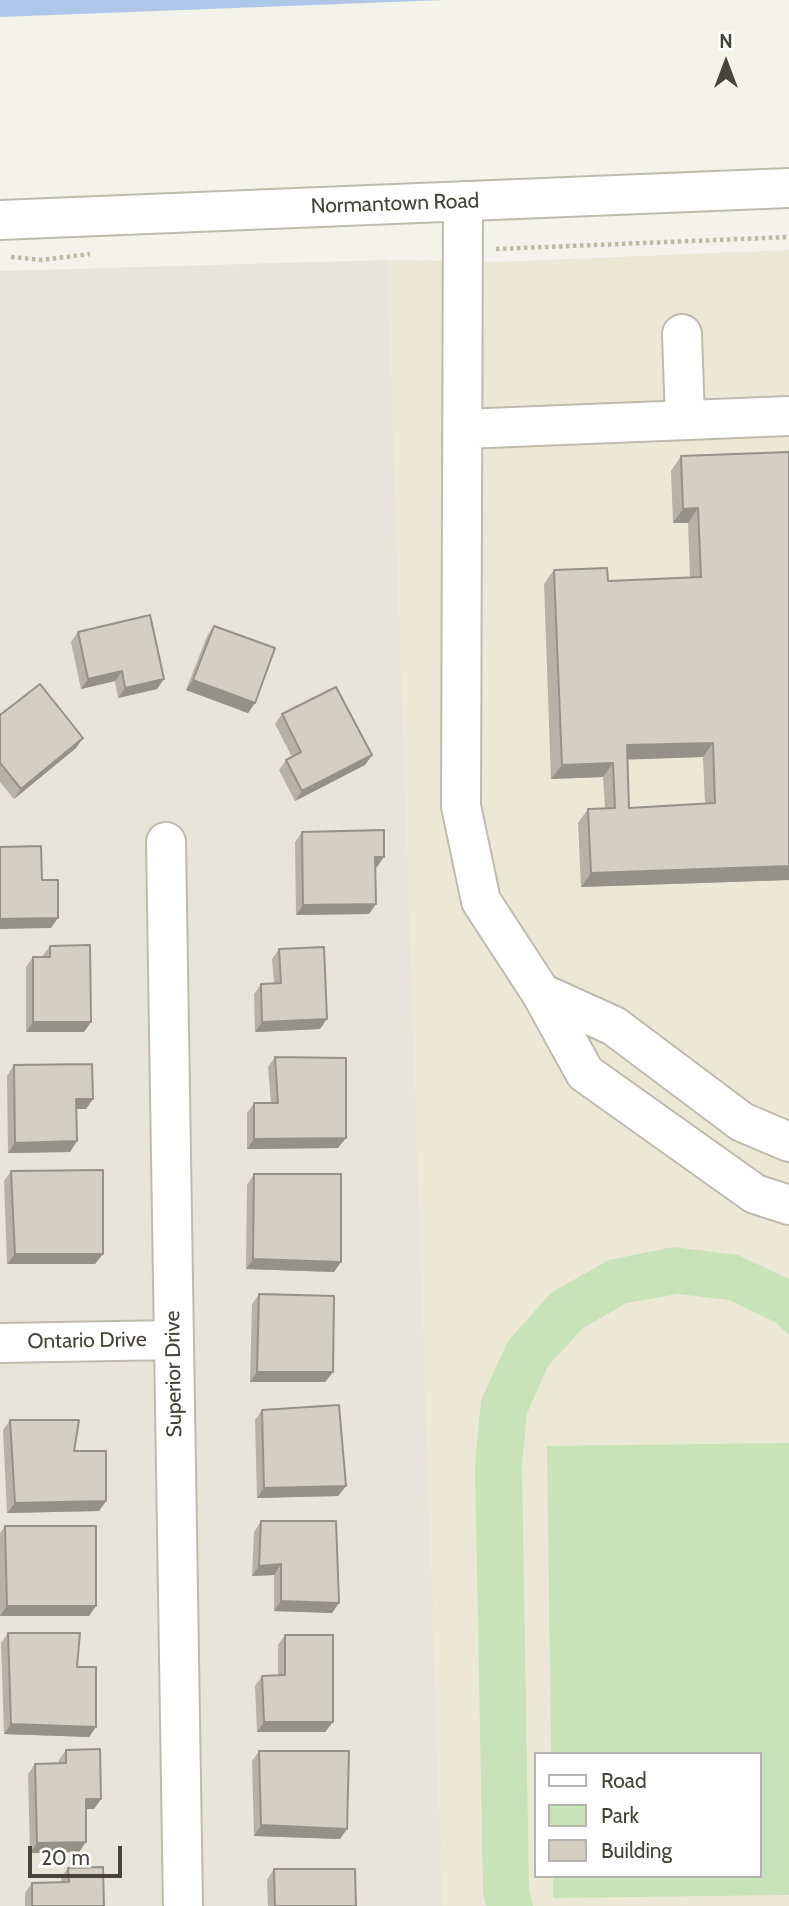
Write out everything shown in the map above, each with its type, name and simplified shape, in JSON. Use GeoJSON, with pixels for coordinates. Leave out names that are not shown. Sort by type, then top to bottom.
{"type":"FeatureCollection","features":[{"type":"Feature","properties":{"kind":"street","name":"Normantown Road"},"geometry":{"type":"LineString","coordinates":[[0,220],[789,188]]}},
{"type":"Feature","properties":{"kind":"street"},"geometry":{"type":"LineString","coordinates":[[463,201],[461,806],[481,901],[541,993],[585,1073],[755,1194],[789,1205]]}},
{"type":"Feature","properties":{"kind":"street"},"geometry":{"type":"LineString","coordinates":[[682,334],[685,420]]}},
{"type":"Feature","properties":{"kind":"street"},"geometry":{"type":"LineString","coordinates":[[463,429],[789,416]]}},
{"type":"Feature","properties":{"kind":"street","name":"Superior Drive"},"geometry":{"type":"LineString","coordinates":[[166,842],[183,1906]]}},
{"type":"Feature","properties":{"kind":"street"},"geometry":{"type":"LineString","coordinates":[[541,993],[614,1026],[742,1122],[789,1142]]}},
{"type":"Feature","properties":{"kind":"street","name":"Ontario Drive"},"geometry":{"type":"LineString","coordinates":[[0,1343],[173,1340]]}},
{"type":"Feature","properties":{"kind":"path"},"geometry":{"type":"LineString","coordinates":[[463,245],[495,250],[789,237]]}},
{"type":"Feature","properties":{"kind":"path"},"geometry":{"type":"LineString","coordinates":[[0,257],[42,260],[91,254]]}},
{"type":"Feature","properties":{"kind":"shaded area"},"geometry":{"type":"Polygon","coordinates":[[[789,250],[789,1906],[443,1906],[388,260],[499,262],[789,250]]]}},
{"type":"Feature","properties":{"kind":"shaded area"},"geometry":{"type":"Polygon","coordinates":[[[388,260],[443,1906],[0,1906],[0,271],[388,260]]]}},
{"type":"Feature","properties":{"kind":"green space"},"geometry":{"type":"Polygon","coordinates":[[[673,1247],[738,1255],[789,1279],[789,1335],[775,1322],[729,1300],[678,1294],[627,1303],[583,1328],[548,1366],[527,1413],[522,1464],[529,1890],[533,1906],[486,1906],[483,1892],[475,1465],[481,1400],[508,1341],[552,1292],[609,1260],[673,1247]]]}},
{"type":"Feature","properties":{"kind":"green space"},"geometry":{"type":"Polygon","coordinates":[[[789,1443],[789,1895],[553,1898],[553,1878],[761,1878],[761,1752],[551,1752],[547,1446],[789,1443]]]}},
{"type":"Feature","properties":{"kind":"water"},"geometry":{"type":"Polygon","coordinates":[[[0,0],[444,0],[0,17],[0,0]]]}},
{"type":"Feature","properties":{"kind":"building"},"geometry":{"type":"Polygon","coordinates":[[[789,452],[789,866],[591,873],[588,809],[615,808],[613,763],[562,765],[554,570],[607,568],[608,581],[701,577],[698,508],[683,509],[681,456],[789,452]],[[713,743],[627,745],[629,808],[715,803],[713,743]]]}},
{"type":"Feature","properties":{"kind":"building"},"geometry":{"type":"Polygon","coordinates":[[[150,615],[164,679],[125,688],[122,671],[88,679],[78,632],[150,615]]]}},
{"type":"Feature","properties":{"kind":"building"},"geometry":{"type":"Polygon","coordinates":[[[214,626],[275,648],[255,703],[193,680],[214,626]]]}},
{"type":"Feature","properties":{"kind":"building"},"geometry":{"type":"Polygon","coordinates":[[[40,684],[83,738],[21,789],[0,763],[0,715],[40,684]]]}},
{"type":"Feature","properties":{"kind":"building"},"geometry":{"type":"Polygon","coordinates":[[[336,687],[372,755],[302,791],[286,760],[301,752],[282,714],[336,687]]]}},
{"type":"Feature","properties":{"kind":"building"},"geometry":{"type":"Polygon","coordinates":[[[384,830],[384,857],[375,857],[376,904],[303,905],[302,832],[384,830]]]}},
{"type":"Feature","properties":{"kind":"building"},"geometry":{"type":"Polygon","coordinates":[[[41,846],[42,880],[58,880],[58,918],[0,919],[0,847],[41,846]]]}},
{"type":"Feature","properties":{"kind":"building"},"geometry":{"type":"Polygon","coordinates":[[[90,945],[91,1022],[33,1022],[33,957],[50,957],[50,946],[90,945]]]}},
{"type":"Feature","properties":{"kind":"building"},"geometry":{"type":"Polygon","coordinates":[[[324,947],[327,1019],[262,1022],[261,984],[281,983],[279,949],[324,947]]]}},
{"type":"Feature","properties":{"kind":"building"},"geometry":{"type":"Polygon","coordinates":[[[275,1057],[346,1058],[346,1138],[254,1139],[254,1103],[278,1103],[275,1057]]]}},
{"type":"Feature","properties":{"kind":"building"},"geometry":{"type":"Polygon","coordinates":[[[92,1064],[93,1099],[76,1099],[77,1141],[15,1143],[14,1065],[92,1064]]]}},
{"type":"Feature","properties":{"kind":"building"},"geometry":{"type":"Polygon","coordinates":[[[103,1170],[103,1254],[15,1254],[11,1171],[103,1170]]]}},
{"type":"Feature","properties":{"kind":"building"},"geometry":{"type":"Polygon","coordinates":[[[254,1174],[341,1174],[341,1262],[253,1259],[254,1174]]]}},
{"type":"Feature","properties":{"kind":"building"},"geometry":{"type":"Polygon","coordinates":[[[259,1294],[334,1296],[333,1372],[257,1372],[259,1294]]]}},
{"type":"Feature","properties":{"kind":"building"},"geometry":{"type":"Polygon","coordinates":[[[339,1405],[346,1486],[264,1488],[262,1410],[339,1405]]]}},
{"type":"Feature","properties":{"kind":"building"},"geometry":{"type":"Polygon","coordinates":[[[10,1420],[79,1420],[74,1451],[106,1451],[106,1501],[15,1503],[10,1420]]]}},
{"type":"Feature","properties":{"kind":"building"},"geometry":{"type":"Polygon","coordinates":[[[261,1521],[336,1521],[339,1603],[281,1601],[281,1564],[259,1566],[261,1521]]]}},
{"type":"Feature","properties":{"kind":"building"},"geometry":{"type":"Polygon","coordinates":[[[5,1526],[96,1526],[96,1606],[7,1606],[5,1526]]]}},
{"type":"Feature","properties":{"kind":"building"},"geometry":{"type":"Polygon","coordinates":[[[8,1633],[80,1633],[77,1667],[96,1667],[96,1727],[11,1724],[8,1633]]]}},
{"type":"Feature","properties":{"kind":"building"},"geometry":{"type":"Polygon","coordinates":[[[285,1635],[333,1635],[333,1722],[264,1722],[262,1676],[285,1675],[285,1635]]]}},
{"type":"Feature","properties":{"kind":"building"},"geometry":{"type":"Polygon","coordinates":[[[100,1749],[101,1799],[86,1799],[86,1842],[37,1843],[35,1764],[66,1763],[66,1750],[100,1749]]]}},
{"type":"Feature","properties":{"kind":"building"},"geometry":{"type":"Polygon","coordinates":[[[259,1751],[349,1751],[347,1829],[261,1825],[259,1751]]]}},
{"type":"Feature","properties":{"kind":"building"},"geometry":{"type":"Polygon","coordinates":[[[103,1867],[104,1906],[32,1906],[32,1883],[69,1882],[68,1868],[103,1867]]]}},
{"type":"Feature","properties":{"kind":"building"},"geometry":{"type":"Polygon","coordinates":[[[274,1869],[355,1869],[356,1906],[275,1906],[274,1869]]]}}]}
